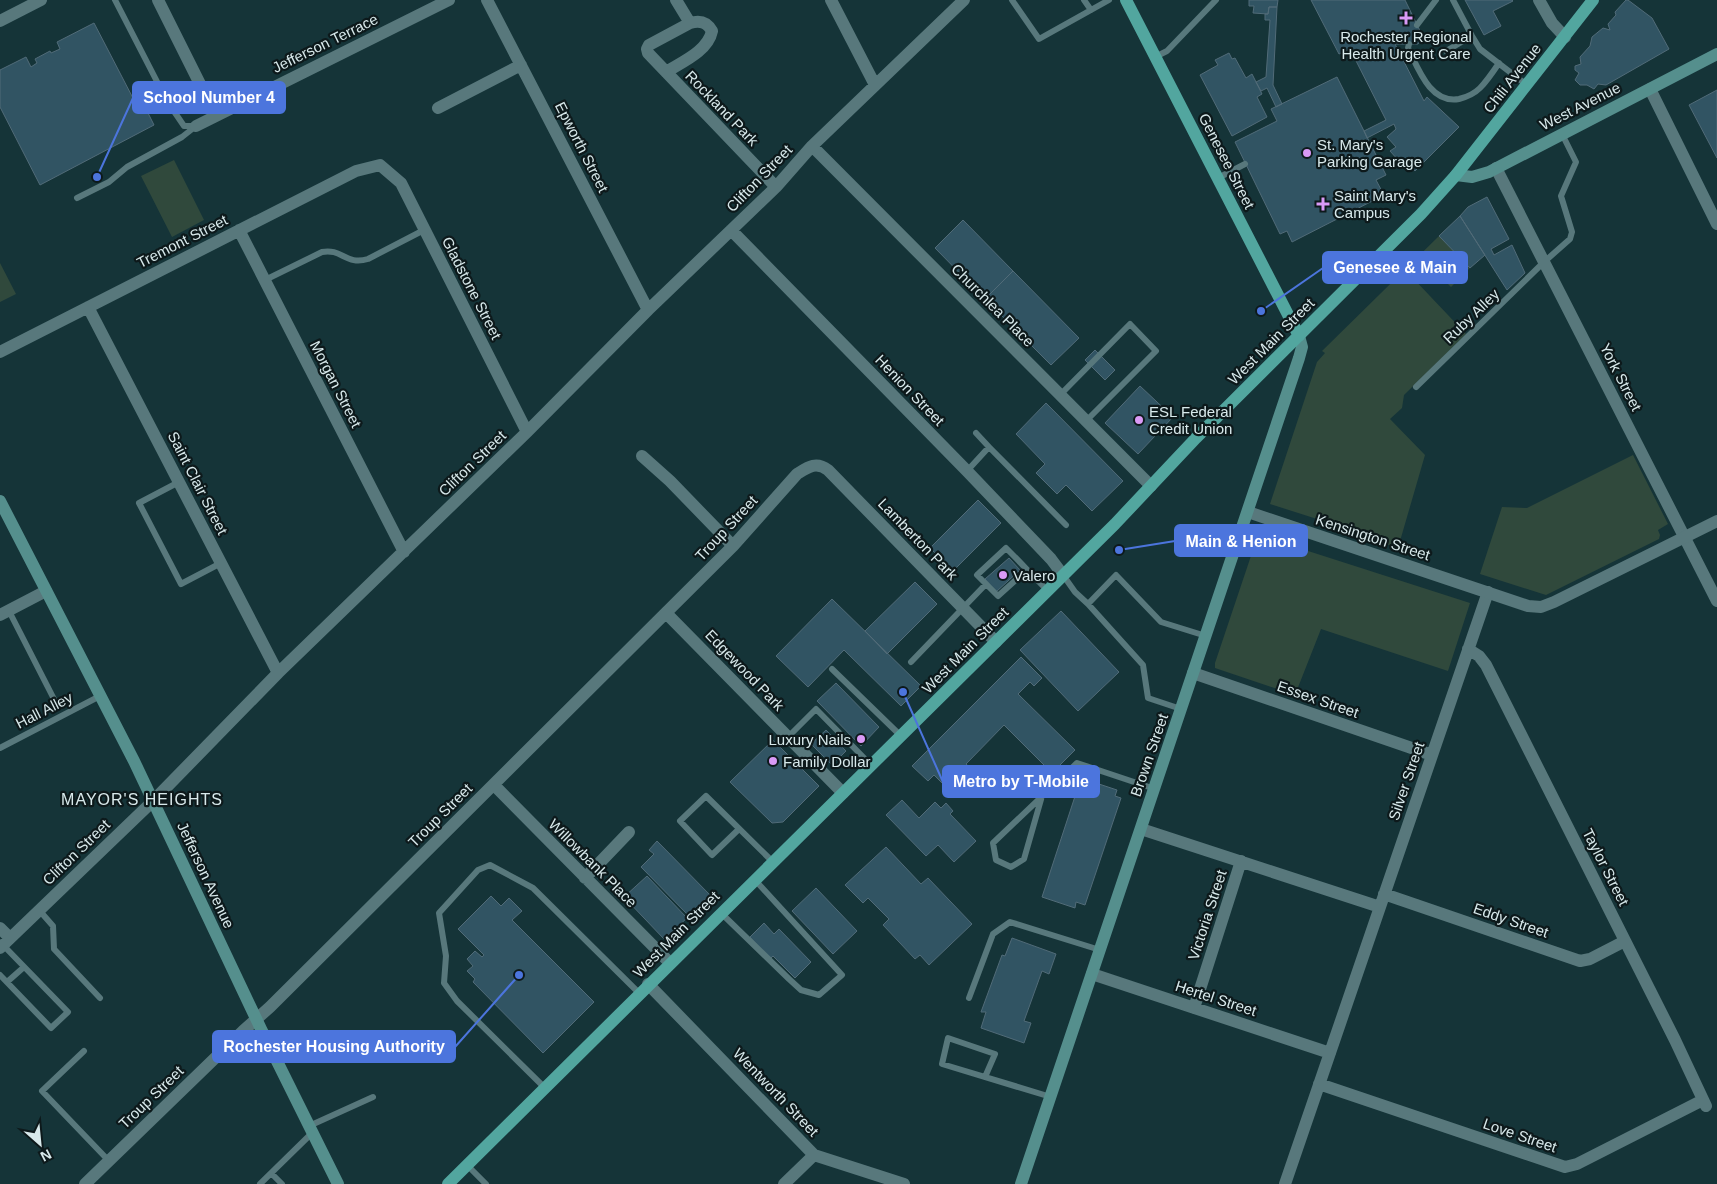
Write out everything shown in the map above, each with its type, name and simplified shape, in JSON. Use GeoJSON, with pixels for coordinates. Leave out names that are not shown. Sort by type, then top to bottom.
{"type":"FeatureCollection","features":[{"type":"Feature","properties":{"kind":"main road","name":"Genesee Street"},"geometry":{"type":"LineString","coordinates":[[1126,0],[1299,336]]}},
{"type":"Feature","properties":{"kind":"main road","name":"Chili Avenue"},"geometry":{"type":"LineString","coordinates":[[1456,175],[1593,0]]}},
{"type":"Feature","properties":{"kind":"main road","name":"West Avenue"},"geometry":{"type":"LineString","coordinates":[[1456,175],[1472,177],[1496,168],[1717,54]]}},
{"type":"Feature","properties":{"kind":"main road","name":"West Main Street"},"geometry":{"type":"LineString","coordinates":[[448,1184],[720,913],[1048,591],[1196,438],[1421,214],[1456,175]]}},
{"type":"Feature","properties":{"kind":"main road","name":"Brown Street"},"geometry":{"type":"LineString","coordinates":[[1021,1184],[1299,358],[1302,346],[1299,336]]}},
{"type":"Feature","properties":{"kind":"main road","name":"Jefferson Avenue"},"geometry":{"type":"LineString","coordinates":[[0,502],[153,801],[256,1019],[338,1184]]}},
{"type":"Feature","properties":{"kind":"street"},"geometry":{"type":"LineString","coordinates":[[0,21],[41,0]]}},
{"type":"Feature","properties":{"kind":"street"},"geometry":{"type":"LineString","coordinates":[[158,0],[216,116]]}},
{"type":"Feature","properties":{"kind":"street","name":"Jefferson Terrace"},"geometry":{"type":"LineString","coordinates":[[196,126],[449,0]]}},
{"type":"Feature","properties":{"kind":"street","name":"Epworth Street"},"geometry":{"type":"LineString","coordinates":[[487,0],[648,310]]}},
{"type":"Feature","properties":{"kind":"street"},"geometry":{"type":"LineString","coordinates":[[676,0],[690,23]]}},
{"type":"Feature","properties":{"kind":"street"},"geometry":{"type":"LineString","coordinates":[[830,0],[875,86]]}},
{"type":"Feature","properties":{"kind":"street","name":"Clifton Street"},"geometry":{"type":"LineString","coordinates":[[4,944],[153,801],[278,673],[527,432],[648,310],[776,187],[812,146],[964,0]]}},
{"type":"Feature","properties":{"kind":"street"},"geometry":{"type":"LineString","coordinates":[[1538,0],[1552,23],[1564,37]]}},
{"type":"Feature","properties":{"kind":"street","name":"Rockland Park"},"geometry":{"type":"LineString","coordinates":[[666,72],[694,54],[710,38],[712,31],[709,26],[696,21],[690,23],[649,45],[648,53],[666,72],[776,187]]}},
{"type":"Feature","properties":{"kind":"street"},"geometry":{"type":"LineString","coordinates":[[438,108],[521,65]]}},
{"type":"Feature","properties":{"kind":"street"},"geometry":{"type":"LineString","coordinates":[[1650,89],[1717,224]]}},
{"type":"Feature","properties":{"kind":"street","name":"Churchlea Place"},"geometry":{"type":"LineString","coordinates":[[812,146],[1151,486]]}},
{"type":"Feature","properties":{"kind":"street","name":"Gladstone Street"},"geometry":{"type":"LineString","coordinates":[[380,165],[401,183],[527,432]]}},
{"type":"Feature","properties":{"kind":"street","name":"Tremont Street"},"geometry":{"type":"LineString","coordinates":[[0,352],[356,171],[380,165]]}},
{"type":"Feature","properties":{"kind":"street","name":"York Street"},"geometry":{"type":"LineString","coordinates":[[1496,168],[1717,601]]}},
{"type":"Feature","properties":{"kind":"street","name":"Morgan Street"},"geometry":{"type":"LineString","coordinates":[[239,230],[404,552]]}},
{"type":"Feature","properties":{"kind":"street","name":"Henion Street"},"geometry":{"type":"LineString","coordinates":[[732,230],[967,471],[1051,559],[1063,575]]}},
{"type":"Feature","properties":{"kind":"street","name":"Saint Clair Street"},"geometry":{"type":"LineString","coordinates":[[88,307],[278,673]]}},
{"type":"Feature","properties":{"kind":"street"},"geometry":{"type":"LineString","coordinates":[[642,456],[670,481],[734,546]]}},
{"type":"Feature","properties":{"kind":"street","name":"Troup Street"},"geometry":{"type":"LineString","coordinates":[[85,1184],[256,1019],[734,546],[797,474],[814,464]]}},
{"type":"Feature","properties":{"kind":"street","name":"Lamberton Park"},"geometry":{"type":"LineString","coordinates":[[814,464],[828,470],[996,642]]}},
{"type":"Feature","properties":{"kind":"street","name":"Kensington Street"},"geometry":{"type":"LineString","coordinates":[[1248,512],[1488,592]]}},
{"type":"Feature","properties":{"kind":"street"},"geometry":{"type":"LineString","coordinates":[[1488,592],[1528,606],[1545,606],[1717,521]]}},
{"type":"Feature","properties":{"kind":"street"},"geometry":{"type":"LineString","coordinates":[[4,613],[46,591]]}},
{"type":"Feature","properties":{"kind":"street","name":"Silver Street"},"geometry":{"type":"LineString","coordinates":[[1285,1184],[1488,592]]}},
{"type":"Feature","properties":{"kind":"street","name":"Edgewood Park"},"geometry":{"type":"LineString","coordinates":[[666,613],[843,793]]}},
{"type":"Feature","properties":{"kind":"street","name":"Taylor Street"},"geometry":{"type":"LineString","coordinates":[[1468,649],[1479,656],[1486,665],[1705,1103]]}},
{"type":"Feature","properties":{"kind":"street","name":"Essex Street"},"geometry":{"type":"LineString","coordinates":[[1193,673],[1432,755]]}},
{"type":"Feature","properties":{"kind":"street","name":"Willowbank Place"},"geometry":{"type":"LineString","coordinates":[[494,785],[670,963]]}},
{"type":"Feature","properties":{"kind":"street"},"geometry":{"type":"LineString","coordinates":[[1142,829],[1380,907]]}},
{"type":"Feature","properties":{"kind":"street"},"geometry":{"type":"LineString","coordinates":[[585,878],[629,832]]}},
{"type":"Feature","properties":{"kind":"street","name":"Victoria Street"},"geometry":{"type":"LineString","coordinates":[[1194,1008],[1241,862]]}},
{"type":"Feature","properties":{"kind":"street","name":"Eddy Street"},"geometry":{"type":"LineString","coordinates":[[1384,894],[1580,960],[1590,959],[1625,941]]}},
{"type":"Feature","properties":{"kind":"street"},"geometry":{"type":"LineString","coordinates":[[0,928],[4,944]]}},
{"type":"Feature","properties":{"kind":"street","name":"Hertel Street"},"geometry":{"type":"LineString","coordinates":[[1092,974],[1330,1053]]}},
{"type":"Feature","properties":{"kind":"street","name":"Wentworth Street"},"geometry":{"type":"LineString","coordinates":[[644,989],[814,1155],[904,1184]]}},
{"type":"Feature","properties":{"kind":"street","name":"Love Street"},"geometry":{"type":"LineString","coordinates":[[1319,1084],[1565,1167],[1577,1164],[1705,1103]]}},
{"type":"Feature","properties":{"kind":"street"},"geometry":{"type":"LineString","coordinates":[[784,1184],[814,1155]]}},
{"type":"Feature","properties":{"kind":"lane"},"geometry":{"type":"LineString","coordinates":[[115,0],[171,107],[184,126],[196,126]]}},
{"type":"Feature","properties":{"kind":"lane"},"geometry":{"type":"LineString","coordinates":[[1012,0],[1039,39],[1109,0]]}},
{"type":"Feature","properties":{"kind":"lane"},"geometry":{"type":"LineString","coordinates":[[1084,0],[1091,10]]}},
{"type":"Feature","properties":{"kind":"lane"},"geometry":{"type":"LineString","coordinates":[[1155,57],[1168,51],[1216,0]]}},
{"type":"Feature","properties":{"kind":"lane"},"geometry":{"type":"LineString","coordinates":[[1417,25],[1436,0]]}},
{"type":"Feature","properties":{"kind":"lane"},"geometry":{"type":"LineString","coordinates":[[1453,0],[1480,48],[1526,85]]}},
{"type":"Feature","properties":{"kind":"lane"},"geometry":{"type":"LineString","coordinates":[[1446,51],[1472,36]]}},
{"type":"Feature","properties":{"kind":"lane"},"geometry":{"type":"LineString","coordinates":[[1409,44],[1408,48],[1426,84],[1442,97],[1455,99],[1468,97],[1479,90],[1499,64]]}},
{"type":"Feature","properties":{"kind":"lane"},"geometry":{"type":"LineString","coordinates":[[77,198],[109,182],[127,168],[182,137],[196,126]]}},
{"type":"Feature","properties":{"kind":"lane","name":"Ruby Alley"},"geometry":{"type":"LineString","coordinates":[[1416,387],[1570,239],[1572,232],[1561,196],[1576,162],[1562,134]]}},
{"type":"Feature","properties":{"kind":"lane"},"geometry":{"type":"LineString","coordinates":[[1218,178],[1246,164]]}},
{"type":"Feature","properties":{"kind":"lane"},"geometry":{"type":"LineString","coordinates":[[265,280],[322,252],[332,250],[346,258],[361,262],[424,230]]}},
{"type":"Feature","properties":{"kind":"lane"},"geometry":{"type":"LineString","coordinates":[[1060,395],[1130,324],[1156,352],[1086,421]]}},
{"type":"Feature","properties":{"kind":"lane"},"geometry":{"type":"LineString","coordinates":[[976,432],[1066,525]]}},
{"type":"Feature","properties":{"kind":"lane"},"geometry":{"type":"LineString","coordinates":[[967,471],[989,447]]}},
{"type":"Feature","properties":{"kind":"lane"},"geometry":{"type":"LineString","coordinates":[[179,482],[139,502],[181,584],[221,563]]}},
{"type":"Feature","properties":{"kind":"lane"},"geometry":{"type":"LineString","coordinates":[[1027,570],[998,596],[977,575],[1006,548],[1048,591]]}},
{"type":"Feature","properties":{"kind":"lane"},"geometry":{"type":"LineString","coordinates":[[1063,575],[1075,592],[1143,665],[1148,698],[1181,709]]}},
{"type":"Feature","properties":{"kind":"lane"},"geometry":{"type":"LineString","coordinates":[[1088,604],[1116,575],[1161,622],[1206,636]]}},
{"type":"Feature","properties":{"kind":"lane"},"geometry":{"type":"LineString","coordinates":[[910,662],[986,584]]}},
{"type":"Feature","properties":{"kind":"lane"},"geometry":{"type":"LineString","coordinates":[[4,613],[57,704]]}},
{"type":"Feature","properties":{"kind":"lane"},"geometry":{"type":"LineString","coordinates":[[832,669],[901,736]]}},
{"type":"Feature","properties":{"kind":"lane","name":"Hall Alley"},"geometry":{"type":"LineString","coordinates":[[0,748],[100,696]]}},
{"type":"Feature","properties":{"kind":"lane"},"geometry":{"type":"LineString","coordinates":[[788,737],[816,709],[871,765]]}},
{"type":"Feature","properties":{"kind":"lane"},"geometry":{"type":"LineString","coordinates":[[1042,796],[1024,859],[1011,868],[996,860],[993,843],[1042,796],[1077,763],[1155,789]]}},
{"type":"Feature","properties":{"kind":"lane"},"geometry":{"type":"LineString","coordinates":[[739,829],[712,856],[680,821],[706,796],[773,862]]}},
{"type":"Feature","properties":{"kind":"lane"},"geometry":{"type":"LineString","coordinates":[[544,1088],[457,1001],[444,983],[446,956],[439,913],[478,870],[490,865],[533,888],[644,989]]}},
{"type":"Feature","properties":{"kind":"lane"},"geometry":{"type":"LineString","coordinates":[[720,913],[801,990],[819,995],[842,975],[755,880]]}},
{"type":"Feature","properties":{"kind":"lane"},"geometry":{"type":"LineString","coordinates":[[39,910],[53,926],[54,949],[100,998]]}},
{"type":"Feature","properties":{"kind":"lane"},"geometry":{"type":"LineString","coordinates":[[969,998],[993,934],[1010,922],[1100,950]]}},
{"type":"Feature","properties":{"kind":"lane"},"geometry":{"type":"LineString","coordinates":[[0,975],[51,1028],[68,1012],[4,944]]}},
{"type":"Feature","properties":{"kind":"lane"},"geometry":{"type":"LineString","coordinates":[[7,982],[24,967]]}},
{"type":"Feature","properties":{"kind":"lane"},"geometry":{"type":"LineString","coordinates":[[985,1077],[995,1054],[948,1038],[942,1064],[1051,1097]]}},
{"type":"Feature","properties":{"kind":"lane"},"geometry":{"type":"LineString","coordinates":[[84,1051],[42,1091],[109,1161]]}},
{"type":"Feature","properties":{"kind":"lane"},"geometry":{"type":"LineString","coordinates":[[260,1184],[310,1130],[373,1097]]}},
{"type":"Feature","properties":{"kind":"lane"},"geometry":{"type":"LineString","coordinates":[[467,1165],[486,1184]]}},
{"type":"Feature","properties":{"kind":"lane"},"geometry":{"type":"LineString","coordinates":[[271,1173],[282,1184]]}},
{"type":"Feature","properties":{"kind":"green space"},"geometry":{"type":"Polygon","coordinates":[[[174,160],[204,220],[172,237],[141,176],[174,160]]]}},
{"type":"Feature","properties":{"kind":"green space"},"geometry":{"type":"Polygon","coordinates":[[[1439,236],[1470,268],[1451,287],[1425,261],[1411,276],[1466,334],[1404,395],[1402,408],[1390,419],[1425,455],[1398,548],[1339,529],[1339,526],[1270,504],[1317,362],[1325,353],[1322,351],[1439,236]]]}},
{"type":"Feature","properties":{"kind":"green space"},"geometry":{"type":"Polygon","coordinates":[[[0,263],[16,294],[0,302],[0,263]]]}},
{"type":"Feature","properties":{"kind":"green space"},"geometry":{"type":"Polygon","coordinates":[[[1633,455],[1668,524],[1658,530],[1659,539],[1546,595],[1480,574],[1502,507],[1527,508],[1633,455]]]}},
{"type":"Feature","properties":{"kind":"green space"},"geometry":{"type":"Polygon","coordinates":[[[1258,535],[1470,603],[1448,671],[1321,629],[1295,695],[1215,668],[1215,663],[1258,535]]]}},
{"type":"Feature","properties":{"kind":"building"},"geometry":{"type":"Polygon","coordinates":[[[1249,0],[1278,0],[1277,7],[1269,7],[1268,14],[1253,13],[1254,6],[1249,6],[1249,0]]]}},
{"type":"Feature","properties":{"kind":"building"},"geometry":{"type":"Polygon","coordinates":[[[1311,0],[1405,0],[1423,37],[1418,44],[1395,44],[1424,101],[1427,97],[1459,127],[1415,171],[1411,167],[1407,170],[1390,151],[1396,147],[1387,137],[1396,129],[1394,124],[1367,138],[1364,131],[1386,120],[1350,49],[1339,54],[1311,0]]]}},
{"type":"Feature","properties":{"kind":"building"},"geometry":{"type":"Polygon","coordinates":[[[1465,0],[1513,1],[1493,11],[1501,26],[1484,35],[1465,0]]]}},
{"type":"Feature","properties":{"kind":"building"},"geometry":{"type":"Polygon","coordinates":[[[1626,0],[1652,18],[1669,49],[1606,85],[1598,84],[1594,89],[1587,85],[1580,85],[1575,80],[1579,73],[1575,70],[1575,66],[1581,64],[1580,57],[1590,46],[1592,37],[1603,28],[1610,30],[1608,24],[1616,15],[1615,12],[1626,0]]]}},
{"type":"Feature","properties":{"kind":"building"},"geometry":{"type":"Polygon","coordinates":[[[1269,7],[1277,7],[1273,85],[1282,104],[1276,107],[1267,88],[1261,91],[1256,82],[1266,77],[1270,20],[1265,20],[1265,14],[1268,14],[1269,7]]]}},
{"type":"Feature","properties":{"kind":"building"},"geometry":{"type":"Polygon","coordinates":[[[94,23],[135,102],[141,99],[154,125],[40,185],[0,107],[0,70],[26,57],[31,67],[37,63],[35,59],[50,51],[51,53],[60,49],[57,42],[94,23]]]}},
{"type":"Feature","properties":{"kind":"building"},"geometry":{"type":"Polygon","coordinates":[[[1229,53],[1232,59],[1235,58],[1246,78],[1252,74],[1262,94],[1257,97],[1267,117],[1232,136],[1200,75],[1218,65],[1215,60],[1229,53]]]}},
{"type":"Feature","properties":{"kind":"building","name":"St. Mary's Parking Garage"},"geometry":{"type":"Polygon","coordinates":[[[1337,77],[1386,175],[1376,180],[1384,195],[1292,242],[1287,231],[1280,234],[1235,142],[1277,121],[1271,109],[1337,77]]]}},
{"type":"Feature","properties":{"kind":"building"},"geometry":{"type":"Polygon","coordinates":[[[1717,90],[1717,158],[1689,105],[1717,90]]]}},
{"type":"Feature","properties":{"kind":"building"},"geometry":{"type":"Polygon","coordinates":[[[1487,197],[1509,239],[1491,249],[1494,255],[1512,245],[1525,273],[1507,290],[1460,216],[1468,207],[1487,197]]]}},
{"type":"Feature","properties":{"kind":"building"},"geometry":{"type":"Polygon","coordinates":[[[1460,216],[1485,255],[1470,268],[1439,236],[1460,216]]]}},
{"type":"Feature","properties":{"kind":"building"},"geometry":{"type":"Polygon","coordinates":[[[963,220],[1013,271],[985,299],[935,248],[963,220]]]}},
{"type":"Feature","properties":{"kind":"building"},"geometry":{"type":"Polygon","coordinates":[[[1013,271],[1079,338],[1051,365],[985,299],[1013,271]]]}},
{"type":"Feature","properties":{"kind":"building"},"geometry":{"type":"Polygon","coordinates":[[[1095,350],[1115,370],[1105,380],[1085,360],[1095,350]]]}},
{"type":"Feature","properties":{"kind":"building","name":"ESL Federal Credit Union"},"geometry":{"type":"Polygon","coordinates":[[[1140,386],[1173,417],[1138,454],[1105,423],[1140,386]]]}},
{"type":"Feature","properties":{"kind":"building"},"geometry":{"type":"Polygon","coordinates":[[[1046,403],[1123,481],[1092,511],[1066,485],[1057,494],[1036,473],[1045,464],[1016,434],[1046,403]]]}},
{"type":"Feature","properties":{"kind":"building"},"geometry":{"type":"Polygon","coordinates":[[[978,500],[1001,523],[953,571],[930,548],[978,500]]]}},
{"type":"Feature","properties":{"kind":"building","name":"Valero"},"geometry":{"type":"Polygon","coordinates":[[[1009,558],[1020,570],[996,592],[985,579],[1009,558]]]}},
{"type":"Feature","properties":{"kind":"building"},"geometry":{"type":"Polygon","coordinates":[[[915,582],[937,604],[887,654],[865,631],[915,582]]]}},
{"type":"Feature","properties":{"kind":"building"},"geometry":{"type":"Polygon","coordinates":[[[832,599],[921,686],[901,706],[844,650],[808,687],[776,656],[832,599]]]}},
{"type":"Feature","properties":{"kind":"building"},"geometry":{"type":"Polygon","coordinates":[[[1061,611],[1119,672],[1078,711],[1020,650],[1061,611]]]}},
{"type":"Feature","properties":{"kind":"building"},"geometry":{"type":"Polygon","coordinates":[[[1021,657],[1042,678],[1034,686],[1030,682],[1018,694],[1075,750],[1052,773],[1004,725],[966,764],[976,773],[965,785],[955,776],[945,786],[934,775],[928,781],[912,766],[1021,657]]]}},
{"type":"Feature","properties":{"kind":"building"},"geometry":{"type":"Polygon","coordinates":[[[836,683],[879,727],[861,746],[817,701],[836,683]]]}},
{"type":"Feature","properties":{"kind":"building"},"geometry":{"type":"Polygon","coordinates":[[[826,730],[846,751],[832,765],[811,744],[826,730]]]}},
{"type":"Feature","properties":{"kind":"building","name":"Family Dollar"},"geometry":{"type":"Polygon","coordinates":[[[773,740],[819,786],[783,822],[772,823],[730,782],[773,740]]]}},
{"type":"Feature","properties":{"kind":"building"},"geometry":{"type":"Polygon","coordinates":[[[1081,778],[1117,790],[1115,796],[1121,798],[1085,905],[1076,902],[1075,908],[1042,897],[1081,778]]]}},
{"type":"Feature","properties":{"kind":"building"},"geometry":{"type":"Polygon","coordinates":[[[902,800],[919,818],[935,802],[941,808],[946,803],[953,811],[950,814],[976,841],[954,862],[938,845],[926,856],[886,815],[902,800]]]}},
{"type":"Feature","properties":{"kind":"building"},"geometry":{"type":"Polygon","coordinates":[[[657,841],[710,895],[688,915],[641,867],[654,854],[649,850],[657,841]]]}},
{"type":"Feature","properties":{"kind":"building"},"geometry":{"type":"Polygon","coordinates":[[[886,847],[921,884],[928,878],[972,924],[929,965],[920,955],[915,959],[883,925],[889,919],[868,898],[863,903],[845,885],[886,847]]]}},
{"type":"Feature","properties":{"kind":"building"},"geometry":{"type":"Polygon","coordinates":[[[647,876],[687,918],[664,939],[624,897],[647,876]]]}},
{"type":"Feature","properties":{"kind":"building"},"geometry":{"type":"Polygon","coordinates":[[[816,888],[857,931],[833,954],[792,911],[816,888]]]}},
{"type":"Feature","properties":{"kind":"building"},"geometry":{"type":"Polygon","coordinates":[[[491,896],[501,906],[509,898],[522,911],[512,920],[594,1002],[543,1053],[473,982],[475,979],[467,971],[473,966],[467,959],[475,951],[482,957],[484,955],[458,929],[491,896]]]}},
{"type":"Feature","properties":{"kind":"building"},"geometry":{"type":"Polygon","coordinates":[[[764,923],[774,934],[779,929],[811,962],[795,978],[773,956],[770,959],[750,937],[764,923]]]}},
{"type":"Feature","properties":{"kind":"building"},"geometry":{"type":"Polygon","coordinates":[[[1012,938],[1056,954],[1049,974],[1042,971],[1024,1021],[1031,1023],[1024,1043],[981,1028],[986,1012],[981,1012],[1002,955],[1005,956],[1012,938]]]}},
{"type":"Feature","properties":{"kind":"place","name":"Rochester Regional Health Urgent Care"},"geometry":{"type":"Point","coordinates":[1406,18]}},
{"type":"Feature","properties":{"kind":"place","name":"St. Mary's Parking Garage"},"geometry":{"type":"Point","coordinates":[1307,153]}},
{"type":"Feature","properties":{"kind":"place","name":"School Number 4"},"geometry":{"type":"Point","coordinates":[97,177]}},
{"type":"Feature","properties":{"kind":"place","name":"Saint Mary's Campus"},"geometry":{"type":"Point","coordinates":[1323,204]}},
{"type":"Feature","properties":{"kind":"place","name":"Genesee & Main"},"geometry":{"type":"Point","coordinates":[1261,311]}},
{"type":"Feature","properties":{"kind":"place","name":"ESL Federal Credit Union"},"geometry":{"type":"Point","coordinates":[1139,420]}},
{"type":"Feature","properties":{"kind":"place","name":"Main & Henion"},"geometry":{"type":"Point","coordinates":[1119,550]}},
{"type":"Feature","properties":{"kind":"place","name":"Valero"},"geometry":{"type":"Point","coordinates":[1003,575]}},
{"type":"Feature","properties":{"kind":"place","name":"Metro by T-Mobile"},"geometry":{"type":"Point","coordinates":[903,692]}},
{"type":"Feature","properties":{"kind":"place","name":"Luxury Nails"},"geometry":{"type":"Point","coordinates":[861,739]}},
{"type":"Feature","properties":{"kind":"place","name":"Family Dollar"},"geometry":{"type":"Point","coordinates":[773,761]}},
{"type":"Feature","properties":{"kind":"place","name":"Rochester Housing Authority"},"geometry":{"type":"Point","coordinates":[519,975]}},
{"type":"Feature","properties":{"kind":"district","name":"MAYOR'S HEIGHTS"},"geometry":{"type":"Point","coordinates":[142,799]}}]}
